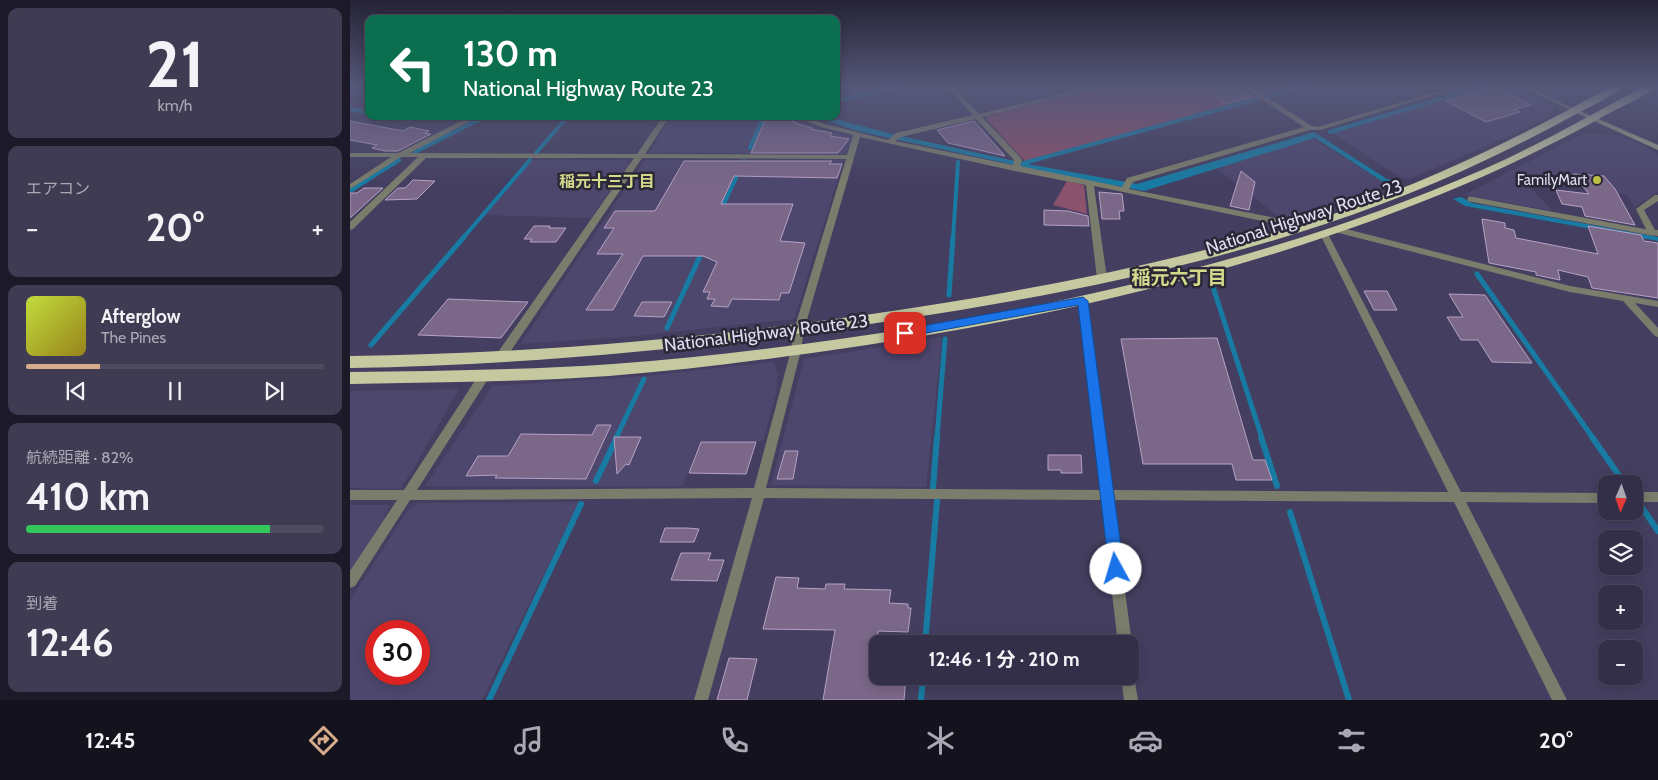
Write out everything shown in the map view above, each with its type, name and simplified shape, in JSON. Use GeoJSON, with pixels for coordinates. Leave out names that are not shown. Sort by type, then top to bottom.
{"type":"FeatureCollection","features":[{"type":"Feature","properties":{"kind":"highway","name":"National Highway Route 23"},"geometry":{"type":"LineString","coordinates":[[350,362],[500,358],[645,348],[799,330],[1018,296],[1154,268],[1306,228],[1468,164],[1560,119]]}},
{"type":"Feature","properties":{"kind":"highway","name":"National Highway Route 23"},"geometry":{"type":"LineString","coordinates":[[350,378],[484,376],[646,367],[796,350],[941,328],[1083,301],[1188,274],[1338,230],[1485,173],[1591,119]]}},
{"type":"Feature","properties":{"kind":"street"},"geometry":{"type":"LineString","coordinates":[[889,142],[899,135],[972,119]]}},
{"type":"Feature","properties":{"kind":"street"},"geometry":{"type":"LineString","coordinates":[[981,119],[1018,160],[1015,169]]}},
{"type":"Feature","properties":{"kind":"street"},"geometry":{"type":"LineString","coordinates":[[1295,119],[1310,128]]}},
{"type":"Feature","properties":{"kind":"street"},"geometry":{"type":"LineString","coordinates":[[1124,190],[1130,180],[1310,128],[1318,129],[1353,119]]}},
{"type":"Feature","properties":{"kind":"street"},"geometry":{"type":"LineString","coordinates":[[1593,119],[1658,148]]}},
{"type":"Feature","properties":{"kind":"street"},"geometry":{"type":"LineString","coordinates":[[350,186],[398,156],[469,120]]}},
{"type":"Feature","properties":{"kind":"street"},"geometry":{"type":"LineString","coordinates":[[500,358],[664,120]]}},
{"type":"Feature","properties":{"kind":"street"},"geometry":{"type":"LineString","coordinates":[[806,120],[889,142],[1306,228]]}},
{"type":"Feature","properties":{"kind":"street"},"geometry":{"type":"LineString","coordinates":[[701,700],[759,493],[796,350],[799,330],[857,135]]}},
{"type":"Feature","properties":{"kind":"street"},"geometry":{"type":"LineString","coordinates":[[352,157],[850,157]]}},
{"type":"Feature","properties":{"kind":"street"},"geometry":{"type":"LineString","coordinates":[[350,227],[424,157]]}},
{"type":"Feature","properties":{"kind":"street"},"geometry":{"type":"LineString","coordinates":[[1090,183],[1102,279]]}},
{"type":"Feature","properties":{"kind":"street"},"geometry":{"type":"LineString","coordinates":[[1655,233],[1640,208],[1658,197]]}},
{"type":"Feature","properties":{"kind":"street"},"geometry":{"type":"LineString","coordinates":[[1338,230],[1570,290],[1658,304]]}},
{"type":"Feature","properties":{"kind":"street"},"geometry":{"type":"LineString","coordinates":[[1324,234],[1560,700]]}},
{"type":"Feature","properties":{"kind":"street"},"geometry":{"type":"LineString","coordinates":[[1627,300],[1658,334]]}},
{"type":"Feature","properties":{"kind":"street"},"geometry":{"type":"LineString","coordinates":[[1083,301],[1124,635]]}},
{"type":"Feature","properties":{"kind":"street"},"geometry":{"type":"LineString","coordinates":[[350,582],[484,376]]}},
{"type":"Feature","properties":{"kind":"street"},"geometry":{"type":"LineString","coordinates":[[350,495],[759,493],[1598,498]]}},
{"type":"Feature","properties":{"kind":"street"},"geometry":{"type":"LineString","coordinates":[[1643,498],[1658,497]]}},
{"type":"Feature","properties":{"kind":"street"},"geometry":{"type":"LineString","coordinates":[[1129,685],[1131,700]]}},
{"type":"Feature","properties":{"kind":"lane"},"geometry":{"type":"LineString","coordinates":[[1470,200],[1655,233]]}},
{"type":"Feature","properties":{"kind":"shaded area"},"geometry":{"type":"Polygon","coordinates":[[[986,119],[1178,119],[1025,161],[986,119]]]}},
{"type":"Feature","properties":{"kind":"shaded area"},"geometry":{"type":"Polygon","coordinates":[[[1375,119],[1544,119],[1410,179],[1400,177],[1330,132],[1375,119]]]}},
{"type":"Feature","properties":{"kind":"shaded area"},"geometry":{"type":"Polygon","coordinates":[[[670,120],[797,120],[821,129],[852,137],[846,154],[649,153],[670,120]]]}},
{"type":"Feature","properties":{"kind":"shaded area"},"geometry":{"type":"Polygon","coordinates":[[[1583,134],[1618,135],[1648,148],[1658,156],[1658,192],[1634,207],[1627,195],[1576,186],[1567,174],[1542,177],[1527,185],[1553,211],[1464,195],[1583,134]]]}},
{"type":"Feature","properties":{"kind":"shaded area"},"geometry":{"type":"Polygon","coordinates":[[[1313,139],[1382,181],[1394,184],[1291,220],[1280,218],[1216,168],[1313,139]]]}},
{"type":"Feature","properties":{"kind":"shaded area"},"geometry":{"type":"Polygon","coordinates":[[[532,160],[627,160],[629,164],[591,218],[485,215],[532,160]]]}},
{"type":"Feature","properties":{"kind":"shaded area"},"geometry":{"type":"Polygon","coordinates":[[[645,160],[844,160],[794,319],[624,337],[520,344],[645,160]]]}},
{"type":"Feature","properties":{"kind":"shaded area"},"geometry":{"type":"Polygon","coordinates":[[[1067,181],[1084,185],[1087,214],[1053,205],[1067,181]]]}},
{"type":"Feature","properties":{"kind":"shaded area"},"geometry":{"type":"Polygon","coordinates":[[[942,337],[926,487],[771,485],[804,359],[942,337]]]}},
{"type":"Feature","properties":{"kind":"shaded area"},"geometry":{"type":"Polygon","coordinates":[[[773,362],[778,373],[776,393],[763,441],[700,441],[683,486],[425,486],[492,386],[645,376],[773,362]]]}},
{"type":"Feature","properties":{"kind":"shaded area"},"geometry":{"type":"Polygon","coordinates":[[[459,389],[400,489],[350,488],[350,391],[459,389]]]}},
{"type":"Feature","properties":{"kind":"shaded area"},"geometry":{"type":"Polygon","coordinates":[[[579,502],[482,700],[350,700],[350,600],[408,510],[419,503],[579,502]]]}},
{"type":"Feature","properties":{"kind":"shaded area"},"geometry":{"type":"Polygon","coordinates":[[[350,505],[390,505],[369,546],[350,573],[350,505]]]}},
{"type":"Feature","properties":{"kind":"water"},"geometry":{"type":"Polygon","coordinates":[[[824,120],[839,120],[892,134],[1028,164],[1137,184],[1314,132],[1387,179],[1400,182],[1394,184],[1382,181],[1315,138],[1144,191],[1022,168],[861,132],[824,120]]]}},
{"type":"Feature","properties":{"kind":"water"},"geometry":{"type":"Polygon","coordinates":[[[1461,197],[1472,203],[1658,237],[1658,241],[1465,206],[1453,199],[1461,197]]]}},
{"type":"Feature","properties":{"kind":"building"},"geometry":{"type":"Polygon","coordinates":[[[1480,119],[1497,119],[1486,122],[1480,119]]]}},
{"type":"Feature","properties":{"kind":"building"},"geometry":{"type":"Polygon","coordinates":[[[765,120],[790,120],[811,129],[832,133],[830,136],[849,139],[838,153],[751,153],[765,120]]]}},
{"type":"Feature","properties":{"kind":"building"},"geometry":{"type":"Polygon","coordinates":[[[350,121],[403,131],[410,127],[429,131],[425,133],[431,134],[398,151],[385,151],[372,148],[377,145],[350,140],[350,121]]]}},
{"type":"Feature","properties":{"kind":"building"},"geometry":{"type":"Polygon","coordinates":[[[974,121],[1005,156],[948,143],[937,130],[974,121]]]}},
{"type":"Feature","properties":{"kind":"building"},"geometry":{"type":"Polygon","coordinates":[[[684,161],[832,161],[829,164],[842,164],[837,178],[734,176],[721,204],[793,204],[780,241],[805,243],[789,293],[781,293],[779,300],[732,299],[728,307],[711,306],[715,299],[707,299],[710,292],[703,292],[717,262],[703,256],[643,256],[613,310],[586,310],[623,254],[597,254],[614,228],[604,228],[615,211],[655,211],[684,161]]]}},
{"type":"Feature","properties":{"kind":"building"},"geometry":{"type":"Polygon","coordinates":[[[1241,171],[1255,182],[1249,210],[1230,206],[1241,171]]]}},
{"type":"Feature","properties":{"kind":"building"},"geometry":{"type":"Polygon","coordinates":[[[1573,174],[1604,176],[1615,189],[1635,225],[1585,216],[1582,207],[1562,204],[1556,190],[1589,194],[1573,174]]]}},
{"type":"Feature","properties":{"kind":"building"},"geometry":{"type":"Polygon","coordinates":[[[413,180],[435,181],[417,199],[385,200],[398,188],[405,188],[413,180]]]}},
{"type":"Feature","properties":{"kind":"building"},"geometry":{"type":"Polygon","coordinates":[[[364,188],[383,188],[350,218],[350,193],[357,193],[364,188]]]}},
{"type":"Feature","properties":{"kind":"building"},"geometry":{"type":"Polygon","coordinates":[[[1099,192],[1122,194],[1124,211],[1119,211],[1120,219],[1102,219],[1099,192]]]}},
{"type":"Feature","properties":{"kind":"building"},"geometry":{"type":"Polygon","coordinates":[[[1044,210],[1068,211],[1088,216],[1089,226],[1044,225],[1044,210]]]}},
{"type":"Feature","properties":{"kind":"building"},"geometry":{"type":"Polygon","coordinates":[[[1482,219],[1505,223],[1505,228],[1514,230],[1516,238],[1598,254],[1588,226],[1641,235],[1644,241],[1658,243],[1658,298],[1592,288],[1588,277],[1558,270],[1560,280],[1536,275],[1536,272],[1489,263],[1482,219]]]}},
{"type":"Feature","properties":{"kind":"building"},"geometry":{"type":"Polygon","coordinates":[[[534,226],[566,228],[556,242],[530,242],[532,239],[524,239],[534,226]]]}},
{"type":"Feature","properties":{"kind":"building"},"geometry":{"type":"Polygon","coordinates":[[[1364,291],[1387,291],[1397,310],[1374,310],[1364,291]]]}},
{"type":"Feature","properties":{"kind":"building"},"geometry":{"type":"Polygon","coordinates":[[[1449,294],[1485,295],[1532,363],[1492,362],[1478,340],[1461,340],[1447,317],[1463,317],[1449,294]]]}},
{"type":"Feature","properties":{"kind":"building"},"geometry":{"type":"Polygon","coordinates":[[[448,299],[528,302],[501,338],[418,335],[448,299]]]}},
{"type":"Feature","properties":{"kind":"building"},"geometry":{"type":"Polygon","coordinates":[[[642,302],[672,302],[664,317],[634,316],[642,302]]]}},
{"type":"Feature","properties":{"kind":"building"},"geometry":{"type":"Polygon","coordinates":[[[1217,338],[1253,460],[1265,460],[1272,480],[1236,480],[1232,464],[1143,464],[1121,339],[1217,338]]]}},
{"type":"Feature","properties":{"kind":"building"},"geometry":{"type":"Polygon","coordinates":[[[597,425],[611,425],[586,479],[495,478],[497,475],[466,476],[478,456],[508,456],[521,434],[592,435],[597,425]]]}},
{"type":"Feature","properties":{"kind":"building"},"geometry":{"type":"Polygon","coordinates":[[[614,437],[641,437],[629,465],[626,464],[617,474],[614,437]]]}},
{"type":"Feature","properties":{"kind":"building"},"geometry":{"type":"Polygon","coordinates":[[[701,442],[756,442],[746,474],[689,473],[701,442]]]}},
{"type":"Feature","properties":{"kind":"building"},"geometry":{"type":"Polygon","coordinates":[[[785,451],[798,451],[793,479],[777,479],[785,451]]]}},
{"type":"Feature","properties":{"kind":"building"},"geometry":{"type":"Polygon","coordinates":[[[1048,455],[1081,455],[1082,473],[1061,473],[1061,470],[1048,470],[1048,455]]]}},
{"type":"Feature","properties":{"kind":"building"},"geometry":{"type":"Polygon","coordinates":[[[665,528],[699,529],[694,542],[660,542],[665,528]]]}},
{"type":"Feature","properties":{"kind":"building"},"geometry":{"type":"Polygon","coordinates":[[[681,553],[711,553],[708,560],[724,560],[717,581],[671,580],[681,553]]]}},
{"type":"Feature","properties":{"kind":"building"},"geometry":{"type":"Polygon","coordinates":[[[776,577],[799,578],[797,588],[825,589],[826,584],[845,584],[844,589],[891,590],[889,603],[908,604],[908,608],[911,608],[908,632],[878,631],[878,635],[869,635],[869,685],[905,685],[904,700],[823,700],[835,630],[763,629],[776,577]]]}},
{"type":"Feature","properties":{"kind":"building"},"geometry":{"type":"Polygon","coordinates":[[[729,658],[757,659],[747,700],[717,700],[729,658]]]}},
{"type":"Feature","properties":{"kind":"waterway"},"geometry":{"type":"LineString","coordinates":[[1024,163],[1185,119]]}},
{"type":"Feature","properties":{"kind":"waterway"},"geometry":{"type":"LineString","coordinates":[[1330,132],[1375,119]]}},
{"type":"Feature","properties":{"kind":"waterway"},"geometry":{"type":"LineString","coordinates":[[415,152],[478,120]]}},
{"type":"Feature","properties":{"kind":"waterway"},"geometry":{"type":"LineString","coordinates":[[536,153],[565,120]]}},
{"type":"Feature","properties":{"kind":"waterway"},"geometry":{"type":"LineString","coordinates":[[750,148],[762,120]]}},
{"type":"Feature","properties":{"kind":"waterway"},"geometry":{"type":"LineString","coordinates":[[350,191],[399,160]]}},
{"type":"Feature","properties":{"kind":"waterway"},"geometry":{"type":"LineString","coordinates":[[463,238],[530,160]]}},
{"type":"Feature","properties":{"kind":"waterway"},"geometry":{"type":"LineString","coordinates":[[721,210],[744,161]]}},
{"type":"Feature","properties":{"kind":"waterway"},"geometry":{"type":"LineString","coordinates":[[953,238],[958,162]]}},
{"type":"Feature","properties":{"kind":"waterway"},"geometry":{"type":"LineString","coordinates":[[371,345],[464,237]]}},
{"type":"Feature","properties":{"kind":"waterway"},"geometry":{"type":"LineString","coordinates":[[949,295],[953,237]]}},
{"type":"Feature","properties":{"kind":"waterway"},"geometry":{"type":"LineString","coordinates":[[667,328],[702,252]]}},
{"type":"Feature","properties":{"kind":"waterway"},"geometry":{"type":"LineString","coordinates":[[1477,274],[1593,438]]}},
{"type":"Feature","properties":{"kind":"waterway"},"geometry":{"type":"LineString","coordinates":[[1212,284],[1262,438]]}},
{"type":"Feature","properties":{"kind":"waterway"},"geometry":{"type":"LineString","coordinates":[[937,438],[945,339]]}},
{"type":"Feature","properties":{"kind":"waterway"},"geometry":{"type":"LineString","coordinates":[[616,438],[644,379]]}},
{"type":"Feature","properties":{"kind":"waterway"},"geometry":{"type":"LineString","coordinates":[[596,481],[617,437]]}},
{"type":"Feature","properties":{"kind":"waterway"},"geometry":{"type":"LineString","coordinates":[[933,488],[937,437]]}},
{"type":"Feature","properties":{"kind":"waterway"},"geometry":{"type":"LineString","coordinates":[[1261,437],[1277,486]]}},
{"type":"Feature","properties":{"kind":"waterway"},"geometry":{"type":"LineString","coordinates":[[1592,437],[1619,475]]}},
{"type":"Feature","properties":{"kind":"waterway"},"geometry":{"type":"LineString","coordinates":[[926,635],[937,501]]}},
{"type":"Feature","properties":{"kind":"waterway"},"geometry":{"type":"LineString","coordinates":[[489,700],[581,504]]}},
{"type":"Feature","properties":{"kind":"waterway"},"geometry":{"type":"LineString","coordinates":[[1643,509],[1658,531]]}},
{"type":"Feature","properties":{"kind":"waterway"},"geometry":{"type":"LineString","coordinates":[[1290,512],[1349,700]]}},
{"type":"Feature","properties":{"kind":"waterway"},"geometry":{"type":"LineString","coordinates":[[921,700],[922,685]]}},
{"type":"Feature","properties":{"kind":"place","name":"FamilyMart"},"geometry":{"type":"Point","coordinates":[1597,180]}},
{"type":"Feature","properties":{"kind":"district","name":"稲元十三丁目"},"geometry":{"type":"Point","coordinates":[607,181]}},
{"type":"Feature","properties":{"kind":"district","name":"稲元六丁目"},"geometry":{"type":"Point","coordinates":[1179,277]}},
{"type":"Feature","properties":{"kind":"route"},"geometry":{"type":"LineString","coordinates":[[905,333],[1083,301],[1116,569]]}}]}
